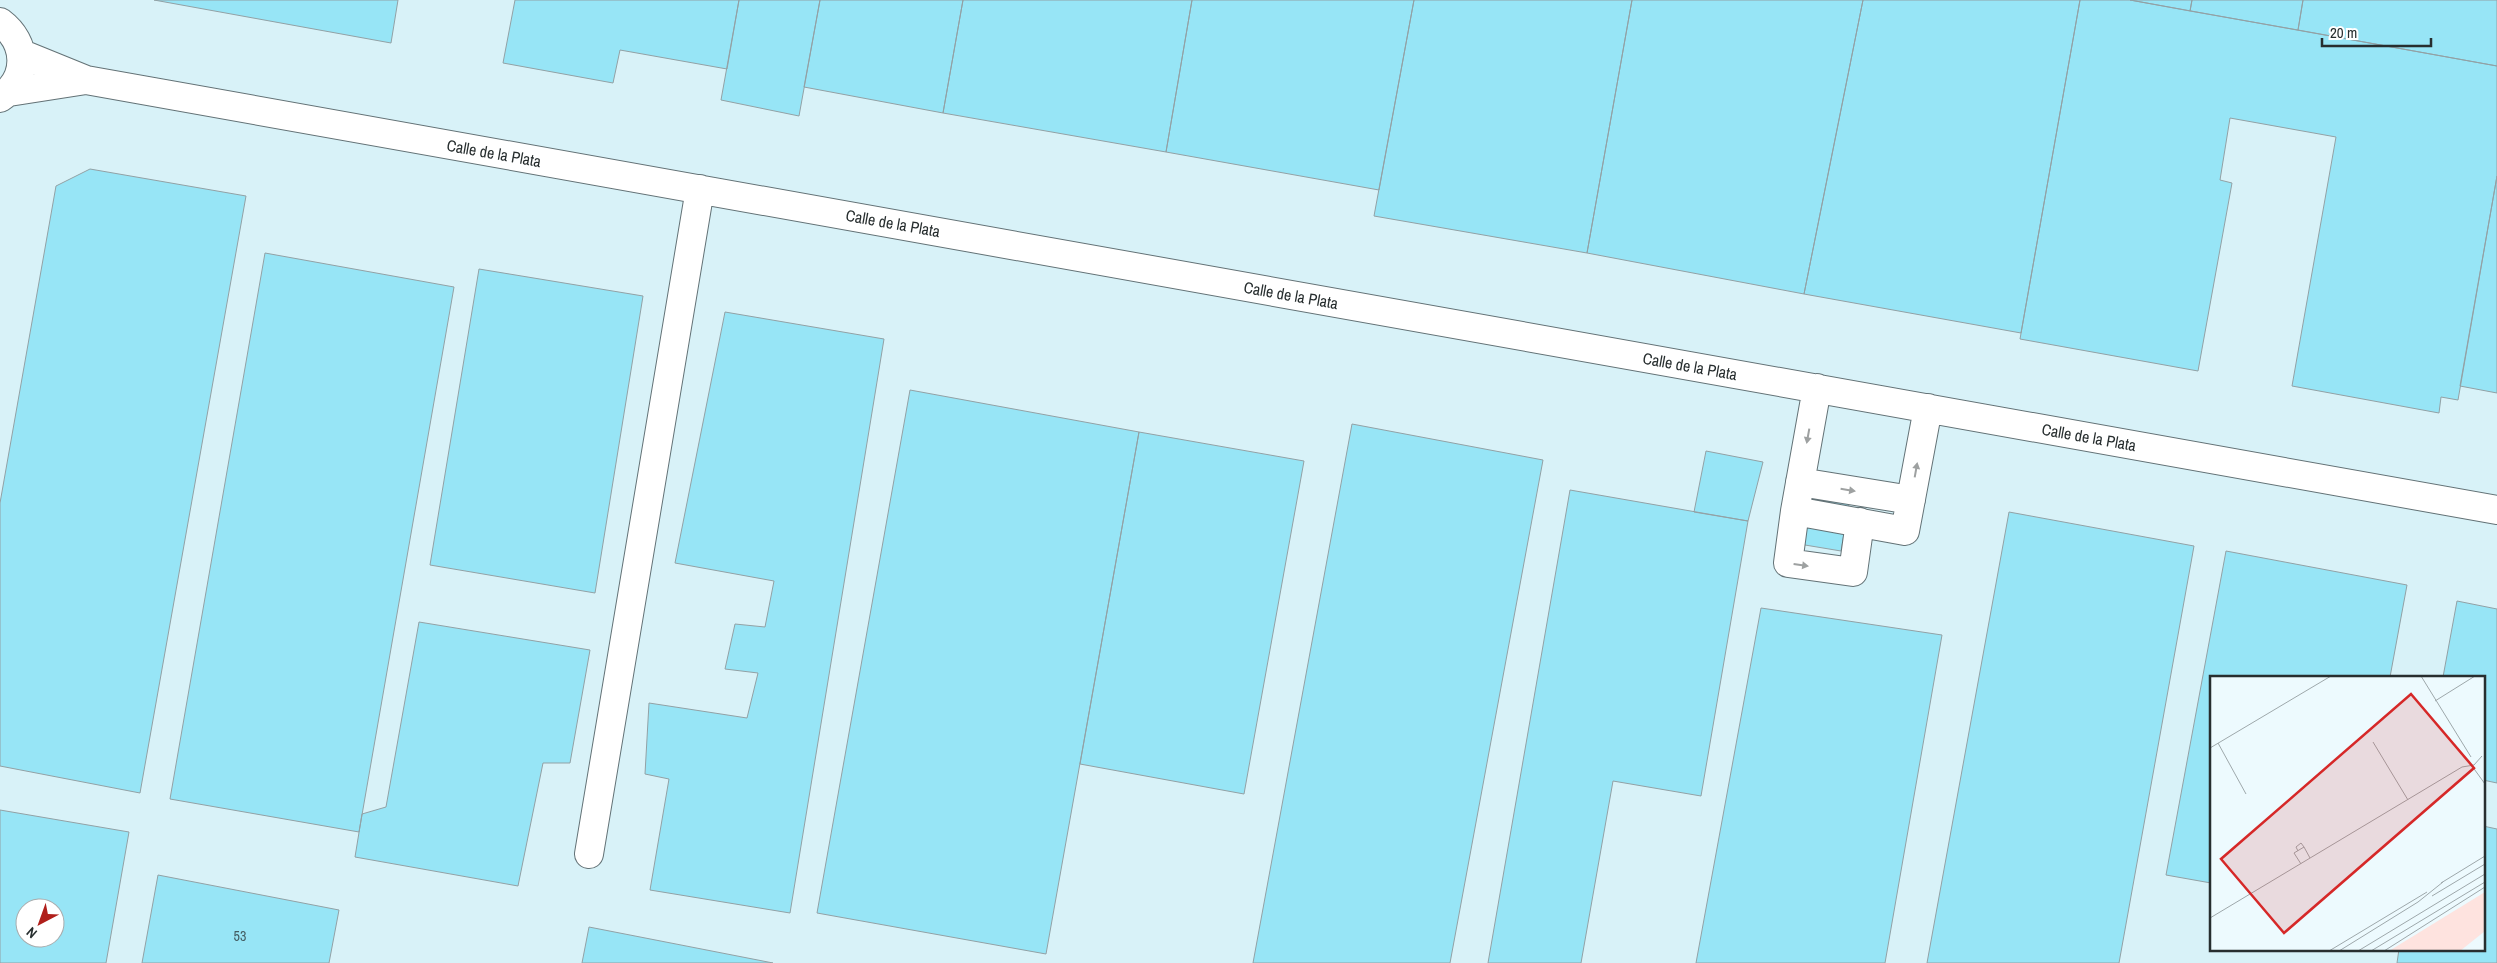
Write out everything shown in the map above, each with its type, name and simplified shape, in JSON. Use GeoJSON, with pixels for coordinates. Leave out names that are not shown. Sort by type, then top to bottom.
{"type":"FeatureCollection","features":[{"type":"Feature","properties":{"kind":"street"},"geometry":{"type":"LineString","coordinates":[[4,95],[17,81],[22,68],[22,54],[18,40],[5,26],[5,0]]}},
{"type":"Feature","properties":{"kind":"street","name":"Calle de la Plata"},"geometry":{"type":"LineString","coordinates":[[22,54],[86,80],[2497,510]]}},
{"type":"Feature","properties":{"kind":"street","name":"Calle de la Plata"},"geometry":{"type":"LineString","coordinates":[[4,95],[86,80]]}},
{"type":"Feature","properties":{"kind":"street"},"geometry":{"type":"LineString","coordinates":[[589,854],[700,189]]}},
{"type":"Feature","properties":{"kind":"street"},"geometry":{"type":"LineString","coordinates":[[1817,388],[1795,511],[1788,563],[1853,572],[1860,522]]}},
{"type":"Feature","properties":{"kind":"street"},"geometry":{"type":"LineString","coordinates":[[1795,511],[1905,531],[1928,408]]}},
{"type":"Feature","properties":{"kind":"street"},"geometry":{"type":"LineString","coordinates":[[1800,482],[1911,500]]}},
{"type":"Feature","properties":{"kind":"shaded area"},"geometry":{"type":"Polygon","coordinates":[[[0,0],[2497,0],[2497,963],[0,963],[0,0]]]}},
{"type":"Feature","properties":{"kind":"building"},"geometry":{"type":"Polygon","coordinates":[[[154,0],[398,0],[391,43],[154,0]]]}},
{"type":"Feature","properties":{"kind":"building"},"geometry":{"type":"Polygon","coordinates":[[[515,0],[739,0],[727,69],[620,50],[613,83],[503,63],[515,0]]]}},
{"type":"Feature","properties":{"kind":"building"},"geometry":{"type":"Polygon","coordinates":[[[739,0],[820,0],[799,116],[721,100],[739,0]]]}},
{"type":"Feature","properties":{"kind":"building"},"geometry":{"type":"Polygon","coordinates":[[[820,0],[963,0],[943,113],[804,87],[820,0]]]}},
{"type":"Feature","properties":{"kind":"building"},"geometry":{"type":"Polygon","coordinates":[[[963,0],[1192,0],[1166,152],[943,113],[963,0]]]}},
{"type":"Feature","properties":{"kind":"building"},"geometry":{"type":"Polygon","coordinates":[[[1192,0],[1414,0],[1379,190],[1166,152],[1192,0]]]}},
{"type":"Feature","properties":{"kind":"building"},"geometry":{"type":"Polygon","coordinates":[[[1414,0],[1632,0],[1587,253],[1374,216],[1414,0]]]}},
{"type":"Feature","properties":{"kind":"building"},"geometry":{"type":"Polygon","coordinates":[[[1632,0],[1863,0],[1804,294],[1587,253],[1632,0]]]}},
{"type":"Feature","properties":{"kind":"building"},"geometry":{"type":"Polygon","coordinates":[[[1863,0],[2080,0],[2021,333],[1804,294],[1863,0]]]}},
{"type":"Feature","properties":{"kind":"building"},"geometry":{"type":"Polygon","coordinates":[[[2080,0],[2130,0],[2497,66],[2497,176],[2458,400],[2441,397],[2439,413],[2292,386],[2336,137],[2230,118],[2220,180],[2232,183],[2198,371],[2020,339],[2080,0]]]}},
{"type":"Feature","properties":{"kind":"building"},"geometry":{"type":"Polygon","coordinates":[[[2130,0],[2192,0],[2190,11],[2130,0]]]}},
{"type":"Feature","properties":{"kind":"building"},"geometry":{"type":"Polygon","coordinates":[[[2192,0],[2303,0],[2298,30],[2190,11],[2192,0]]]}},
{"type":"Feature","properties":{"kind":"building"},"geometry":{"type":"Polygon","coordinates":[[[2303,0],[2497,0],[2497,66],[2298,30],[2303,0]]]}},
{"type":"Feature","properties":{"kind":"building"},"geometry":{"type":"Polygon","coordinates":[[[90,169],[246,196],[140,793],[0,766],[0,503],[56,186],[90,169]]]}},
{"type":"Feature","properties":{"kind":"building"},"geometry":{"type":"Polygon","coordinates":[[[2497,176],[2497,393],[2460,386],[2497,176]]]}},
{"type":"Feature","properties":{"kind":"building"},"geometry":{"type":"Polygon","coordinates":[[[265,253],[454,287],[359,832],[170,799],[265,253]]]}},
{"type":"Feature","properties":{"kind":"building"},"geometry":{"type":"Polygon","coordinates":[[[479,269],[643,296],[595,593],[430,565],[479,269]]]}},
{"type":"Feature","properties":{"kind":"building"},"geometry":{"type":"Polygon","coordinates":[[[725,312],[884,339],[790,913],[650,890],[669,779],[645,774],[649,703],[747,718],[758,673],[725,669],[735,624],[765,627],[774,581],[675,563],[725,312]]]}},
{"type":"Feature","properties":{"kind":"building"},"geometry":{"type":"Polygon","coordinates":[[[910,390],[1139,432],[1046,954],[817,913],[910,390]]]}},
{"type":"Feature","properties":{"kind":"building"},"geometry":{"type":"Polygon","coordinates":[[[1352,424],[1543,460],[1450,963],[1253,963],[1352,424]]]}},
{"type":"Feature","properties":{"kind":"building"},"geometry":{"type":"Polygon","coordinates":[[[1139,432],[1304,461],[1244,794],[1080,764],[1139,432]]]}},
{"type":"Feature","properties":{"kind":"building"},"geometry":{"type":"Polygon","coordinates":[[[1706,451],[1763,462],[1748,521],[1694,512],[1706,451]]]}},
{"type":"Feature","properties":{"kind":"building"},"geometry":{"type":"Polygon","coordinates":[[[1810,478],[1852,486],[1841,551],[1799,544],[1810,478]]]}},
{"type":"Feature","properties":{"kind":"building"},"geometry":{"type":"Polygon","coordinates":[[[1570,490],[1748,521],[1701,796],[1613,781],[1581,963],[1488,963],[1570,490]]]}},
{"type":"Feature","properties":{"kind":"building"},"geometry":{"type":"Polygon","coordinates":[[[2009,512],[2194,546],[2119,963],[1927,963],[2009,512]]]}},
{"type":"Feature","properties":{"kind":"building"},"geometry":{"type":"Polygon","coordinates":[[[2226,551],[2407,585],[2390,676],[2210,676],[2210,883],[2166,875],[2226,551]]]}},
{"type":"Feature","properties":{"kind":"building"},"geometry":{"type":"Polygon","coordinates":[[[2457,601],[2497,609],[2497,783],[2484,780],[2484,676],[2443,676],[2457,601]]]}},
{"type":"Feature","properties":{"kind":"building"},"geometry":{"type":"Polygon","coordinates":[[[1761,608],[1942,635],[1885,963],[1696,963],[1761,608]]]}},
{"type":"Feature","properties":{"kind":"building"},"geometry":{"type":"Polygon","coordinates":[[[419,622],[590,650],[570,763],[543,763],[518,886],[355,857],[362,814],[386,807],[419,622]]]}},
{"type":"Feature","properties":{"kind":"building"},"geometry":{"type":"Polygon","coordinates":[[[0,810],[129,832],[106,963],[0,963],[0,810]]]}},
{"type":"Feature","properties":{"kind":"building"},"geometry":{"type":"Polygon","coordinates":[[[2484,826],[2497,829],[2497,963],[2397,963],[2399,950],[2484,950],[2484,826]]]}},
{"type":"Feature","properties":{"kind":"building"},"geometry":{"type":"Polygon","coordinates":[[[158,875],[339,910],[329,963],[142,963],[158,875]]]}},
{"type":"Feature","properties":{"kind":"building"},"geometry":{"type":"Polygon","coordinates":[[[589,927],[773,963],[582,963],[589,927]]]}}]}
